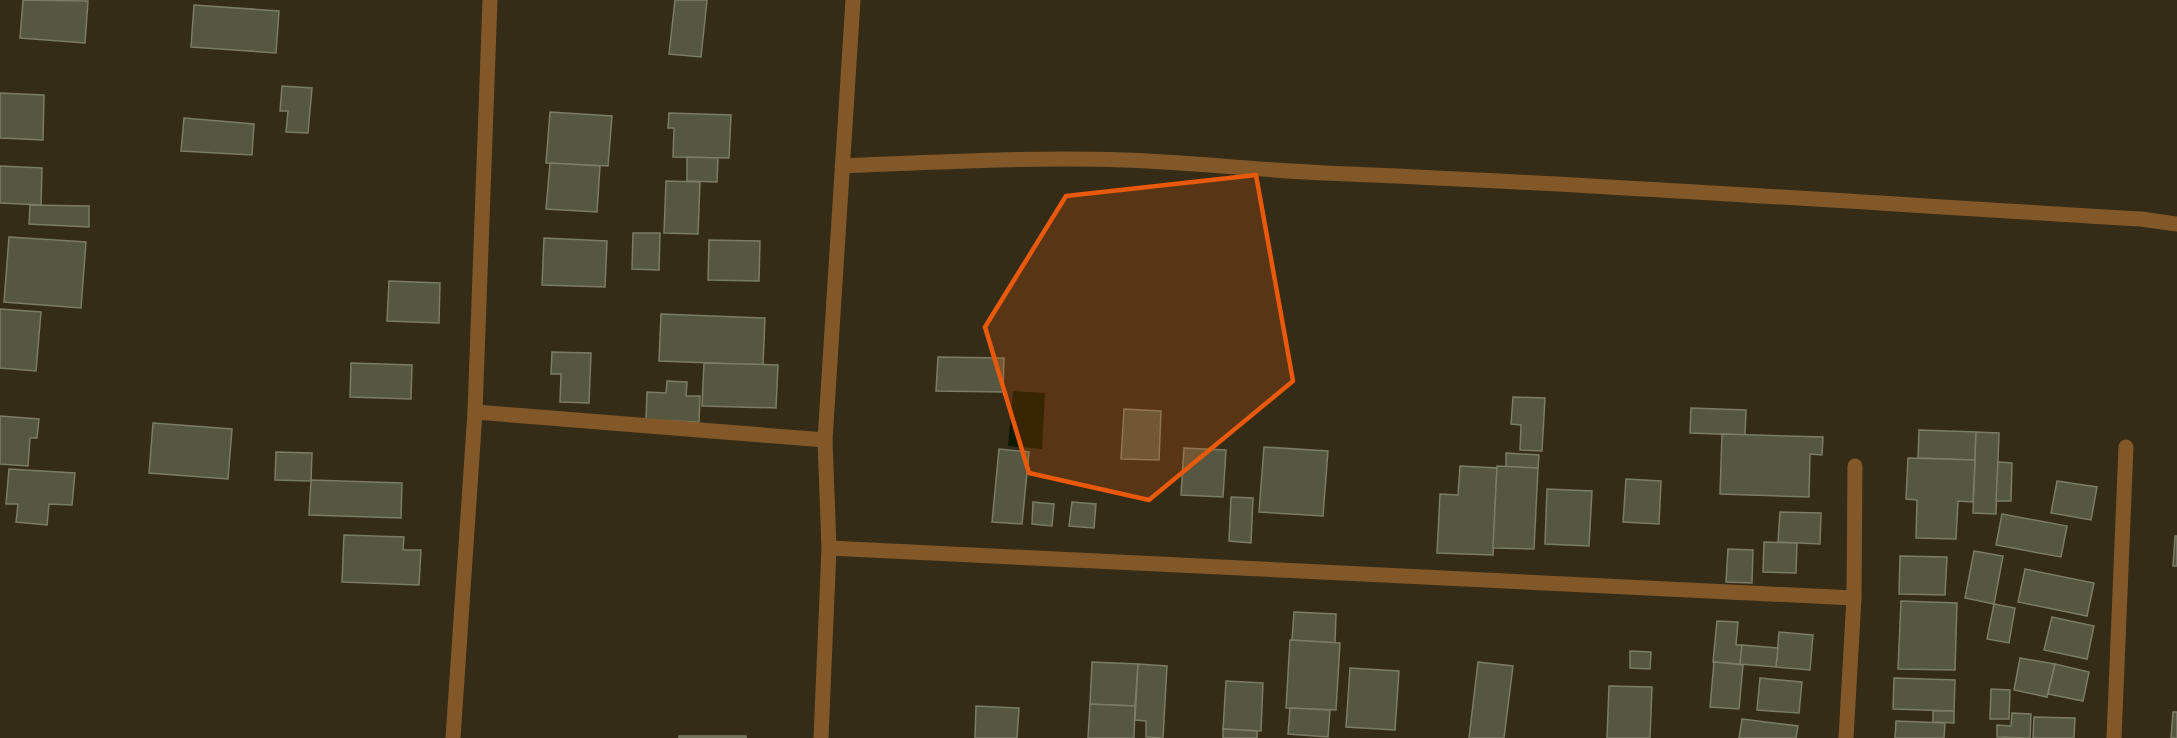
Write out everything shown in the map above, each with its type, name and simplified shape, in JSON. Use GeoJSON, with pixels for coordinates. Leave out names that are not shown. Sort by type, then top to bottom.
{"type":"FeatureCollection","features":[{"type":"Feature","properties":{"kind":"street"},"geometry":{"type":"LineString","coordinates":[[453,738],[475,412],[490,0]]}},
{"type":"Feature","properties":{"kind":"street"},"geometry":{"type":"LineString","coordinates":[[821,738],[829,548],[825,440],[853,0]]}},
{"type":"Feature","properties":{"kind":"street"},"geometry":{"type":"LineString","coordinates":[[842,166],[1010,158],[1125,160],[1314,172],[1550,182],[2141,219],[2177,224]]}},
{"type":"Feature","properties":{"kind":"street"},"geometry":{"type":"LineString","coordinates":[[475,412],[825,440]]}},
{"type":"Feature","properties":{"kind":"street"},"geometry":{"type":"LineString","coordinates":[[2114,738],[2126,447]]}},
{"type":"Feature","properties":{"kind":"street"},"geometry":{"type":"LineString","coordinates":[[1846,738],[1854,598],[1855,466]]}},
{"type":"Feature","properties":{"kind":"street"},"geometry":{"type":"LineString","coordinates":[[829,548],[1854,598]]}},
{"type":"Feature","properties":{"kind":"highlighted area"},"geometry":{"type":"Polygon","coordinates":[[[1256,175],[1293,381],[1149,500],[1029,473],[985,327],[1066,196],[1256,175]]]}},
{"type":"Feature","properties":{"kind":"shaded area"},"geometry":{"type":"Polygon","coordinates":[[[1013,391],[1045,393],[1042,449],[1008,446],[1013,391]]]}},
{"type":"Feature","properties":{"kind":"building"},"geometry":{"type":"Polygon","coordinates":[[[23,0],[88,1],[85,43],[20,38],[23,0]]]}},
{"type":"Feature","properties":{"kind":"building"},"geometry":{"type":"Polygon","coordinates":[[[675,0],[707,0],[701,57],[669,54],[675,0]]]}},
{"type":"Feature","properties":{"kind":"building"},"geometry":{"type":"Polygon","coordinates":[[[194,5],[279,11],[276,53],[191,47],[194,5]]]}},
{"type":"Feature","properties":{"kind":"building"},"geometry":{"type":"Polygon","coordinates":[[[282,86],[312,88],[308,133],[286,132],[288,111],[280,111],[282,86]]]}},
{"type":"Feature","properties":{"kind":"building"},"geometry":{"type":"Polygon","coordinates":[[[0,93],[44,95],[43,140],[0,138],[0,93]]]}},
{"type":"Feature","properties":{"kind":"building"},"geometry":{"type":"Polygon","coordinates":[[[550,112],[612,116],[608,166],[546,163],[550,112]]]}},
{"type":"Feature","properties":{"kind":"building"},"geometry":{"type":"Polygon","coordinates":[[[669,113],[731,115],[729,158],[673,157],[674,128],[668,128],[669,113]]]}},
{"type":"Feature","properties":{"kind":"building"},"geometry":{"type":"Polygon","coordinates":[[[184,118],[254,124],[252,155],[181,151],[184,118]]]}},
{"type":"Feature","properties":{"kind":"building"},"geometry":{"type":"Polygon","coordinates":[[[687,157],[718,158],[717,182],[687,181],[687,157]]]}},
{"type":"Feature","properties":{"kind":"building"},"geometry":{"type":"Polygon","coordinates":[[[550,163],[600,166],[597,212],[546,209],[550,163]]]}},
{"type":"Feature","properties":{"kind":"building"},"geometry":{"type":"Polygon","coordinates":[[[0,166],[42,168],[41,205],[0,203],[0,166]]]}},
{"type":"Feature","properties":{"kind":"building"},"geometry":{"type":"Polygon","coordinates":[[[666,181],[700,182],[698,234],[664,233],[666,181]]]}},
{"type":"Feature","properties":{"kind":"building"},"geometry":{"type":"Polygon","coordinates":[[[30,205],[89,206],[89,227],[29,224],[30,205]]]}},
{"type":"Feature","properties":{"kind":"building"},"geometry":{"type":"Polygon","coordinates":[[[633,233],[660,233],[659,270],[632,269],[633,233]]]}},
{"type":"Feature","properties":{"kind":"building"},"geometry":{"type":"Polygon","coordinates":[[[9,237],[86,242],[81,308],[4,302],[9,237]]]}},
{"type":"Feature","properties":{"kind":"building"},"geometry":{"type":"Polygon","coordinates":[[[544,238],[607,241],[605,287],[542,285],[544,238]]]}},
{"type":"Feature","properties":{"kind":"building"},"geometry":{"type":"Polygon","coordinates":[[[709,240],[760,241],[759,281],[708,280],[709,240]]]}},
{"type":"Feature","properties":{"kind":"building"},"geometry":{"type":"Polygon","coordinates":[[[389,281],[440,283],[439,323],[387,321],[389,281]]]}},
{"type":"Feature","properties":{"kind":"building"},"geometry":{"type":"Polygon","coordinates":[[[0,309],[41,312],[36,371],[0,368],[0,309]]]}},
{"type":"Feature","properties":{"kind":"building"},"geometry":{"type":"Polygon","coordinates":[[[661,314],[765,318],[763,365],[659,361],[661,314]]]}},
{"type":"Feature","properties":{"kind":"building"},"geometry":{"type":"Polygon","coordinates":[[[552,352],[591,353],[589,403],[560,402],[561,374],[551,374],[552,352]]]}},
{"type":"Feature","properties":{"kind":"building"},"geometry":{"type":"Polygon","coordinates":[[[938,357],[1004,358],[1003,392],[936,391],[938,357]]]}},
{"type":"Feature","properties":{"kind":"building"},"geometry":{"type":"Polygon","coordinates":[[[351,363],[412,365],[411,399],[350,397],[351,363]]]}},
{"type":"Feature","properties":{"kind":"building"},"geometry":{"type":"Polygon","coordinates":[[[704,363],[778,365],[776,408],[702,406],[704,363]]]}},
{"type":"Feature","properties":{"kind":"building"},"geometry":{"type":"Polygon","coordinates":[[[667,381],[687,382],[686,396],[700,396],[699,422],[646,420],[647,392],[666,393],[667,381]]]}},
{"type":"Feature","properties":{"kind":"building"},"geometry":{"type":"Polygon","coordinates":[[[1513,397],[1545,398],[1542,451],[1520,450],[1521,425],[1511,424],[1513,397]]]}},
{"type":"Feature","properties":{"kind":"building"},"geometry":{"type":"Polygon","coordinates":[[[1691,408],[1746,410],[1745,435],[1690,433],[1691,408]]]}},
{"type":"Feature","properties":{"kind":"building"},"geometry":{"type":"Polygon","coordinates":[[[1124,409],[1161,411],[1159,460],[1121,459],[1124,409]]]}},
{"type":"Feature","properties":{"kind":"building"},"geometry":{"type":"Polygon","coordinates":[[[0,416],[39,419],[37,438],[30,438],[28,466],[0,464],[0,416]]]}},
{"type":"Feature","properties":{"kind":"building"},"geometry":{"type":"Polygon","coordinates":[[[153,423],[232,429],[228,479],[149,473],[153,423]]]}},
{"type":"Feature","properties":{"kind":"building"},"geometry":{"type":"Polygon","coordinates":[[[1919,430],[1976,432],[1975,460],[1918,458],[1919,430]]]}},
{"type":"Feature","properties":{"kind":"building"},"geometry":{"type":"Polygon","coordinates":[[[1976,432],[1999,433],[1996,514],[1973,513],[1976,432]]]}},
{"type":"Feature","properties":{"kind":"building"},"geometry":{"type":"Polygon","coordinates":[[[1722,434],[1823,437],[1822,455],[1810,454],[1809,497],[1720,494],[1722,434]]]}},
{"type":"Feature","properties":{"kind":"building"},"geometry":{"type":"Polygon","coordinates":[[[1264,447],[1328,451],[1323,516],[1259,512],[1264,447]]]}},
{"type":"Feature","properties":{"kind":"building"},"geometry":{"type":"Polygon","coordinates":[[[1184,448],[1226,450],[1223,497],[1181,495],[1184,448]]]}},
{"type":"Feature","properties":{"kind":"building"},"geometry":{"type":"Polygon","coordinates":[[[999,449],[1029,452],[1022,524],[992,522],[999,449]]]}},
{"type":"Feature","properties":{"kind":"building"},"geometry":{"type":"Polygon","coordinates":[[[276,452],[312,453],[311,481],[275,480],[276,452]]]}},
{"type":"Feature","properties":{"kind":"building"},"geometry":{"type":"Polygon","coordinates":[[[1506,453],[1539,455],[1538,468],[1506,467],[1506,453]]]}},
{"type":"Feature","properties":{"kind":"building"},"geometry":{"type":"Polygon","coordinates":[[[1908,458],[1975,460],[1973,502],[1958,501],[1956,539],[1916,538],[1917,500],[1906,499],[1908,458]]]}},
{"type":"Feature","properties":{"kind":"building"},"geometry":{"type":"Polygon","coordinates":[[[1998,462],[2012,463],[2011,501],[1996,501],[1998,462]]]}},
{"type":"Feature","properties":{"kind":"building"},"geometry":{"type":"Polygon","coordinates":[[[1460,466],[1497,468],[1493,555],[1437,553],[1440,494],[1458,495],[1460,466]]]}},
{"type":"Feature","properties":{"kind":"building"},"geometry":{"type":"Polygon","coordinates":[[[1497,466],[1538,468],[1534,549],[1493,548],[1497,466]]]}},
{"type":"Feature","properties":{"kind":"building"},"geometry":{"type":"Polygon","coordinates":[[[9,469],[75,473],[72,505],[49,504],[47,525],[16,522],[18,504],[6,504],[9,469]]]}},
{"type":"Feature","properties":{"kind":"building"},"geometry":{"type":"Polygon","coordinates":[[[1626,479],[1661,481],[1659,524],[1623,522],[1626,479]]]}},
{"type":"Feature","properties":{"kind":"building"},"geometry":{"type":"Polygon","coordinates":[[[311,480],[402,483],[401,518],[309,515],[311,480]]]}},
{"type":"Feature","properties":{"kind":"building"},"geometry":{"type":"Polygon","coordinates":[[[2057,481],[2097,487],[2091,520],[2051,513],[2057,481]]]}},
{"type":"Feature","properties":{"kind":"building"},"geometry":{"type":"Polygon","coordinates":[[[1547,489],[1592,491],[1589,546],[1545,544],[1547,489]]]}},
{"type":"Feature","properties":{"kind":"building"},"geometry":{"type":"Polygon","coordinates":[[[1231,497],[1253,498],[1251,543],[1229,541],[1231,497]]]}},
{"type":"Feature","properties":{"kind":"building"},"geometry":{"type":"Polygon","coordinates":[[[1033,502],[1054,504],[1052,526],[1032,524],[1033,502]]]}},
{"type":"Feature","properties":{"kind":"building"},"geometry":{"type":"Polygon","coordinates":[[[1072,502],[1096,504],[1094,528],[1069,526],[1072,502]]]}},
{"type":"Feature","properties":{"kind":"building"},"geometry":{"type":"Polygon","coordinates":[[[1780,512],[1821,513],[1820,544],[1778,542],[1780,512]]]}},
{"type":"Feature","properties":{"kind":"building"},"geometry":{"type":"Polygon","coordinates":[[[2002,514],[2067,526],[2061,557],[1996,545],[2002,514]]]}},
{"type":"Feature","properties":{"kind":"building"},"geometry":{"type":"Polygon","coordinates":[[[344,535],[404,537],[403,550],[421,550],[419,585],[342,582],[344,535]]]}},
{"type":"Feature","properties":{"kind":"building"},"geometry":{"type":"Polygon","coordinates":[[[2175,536],[2177,536],[2177,566],[2173,566],[2175,536]]]}},
{"type":"Feature","properties":{"kind":"building"},"geometry":{"type":"Polygon","coordinates":[[[1764,542],[1797,543],[1796,573],[1763,572],[1764,542]]]}},
{"type":"Feature","properties":{"kind":"building"},"geometry":{"type":"Polygon","coordinates":[[[1728,549],[1753,550],[1752,583],[1726,582],[1728,549]]]}},
{"type":"Feature","properties":{"kind":"building"},"geometry":{"type":"Polygon","coordinates":[[[1974,551],[2003,556],[1994,604],[1965,598],[1974,551]]]}},
{"type":"Feature","properties":{"kind":"building"},"geometry":{"type":"Polygon","coordinates":[[[1900,556],[1947,557],[1945,595],[1899,594],[1900,556]]]}},
{"type":"Feature","properties":{"kind":"building"},"geometry":{"type":"Polygon","coordinates":[[[2025,569],[2094,583],[2087,616],[2018,602],[2025,569]]]}},
{"type":"Feature","properties":{"kind":"building"},"geometry":{"type":"Polygon","coordinates":[[[1901,601],[1957,603],[1955,670],[1898,669],[1901,601]]]}},
{"type":"Feature","properties":{"kind":"building"},"geometry":{"type":"Polygon","coordinates":[[[1994,604],[2015,608],[2009,643],[1987,639],[1994,604]]]}},
{"type":"Feature","properties":{"kind":"building"},"geometry":{"type":"Polygon","coordinates":[[[1294,612],[1336,614],[1335,643],[1292,640],[1294,612]]]}},
{"type":"Feature","properties":{"kind":"building"},"geometry":{"type":"Polygon","coordinates":[[[2052,617],[2094,626],[2087,659],[2044,650],[2052,617]]]}},
{"type":"Feature","properties":{"kind":"building"},"geometry":{"type":"Polygon","coordinates":[[[1717,621],[1738,622],[1736,645],[1742,645],[1740,664],[1713,662],[1717,621]]]}},
{"type":"Feature","properties":{"kind":"building"},"geometry":{"type":"Polygon","coordinates":[[[1779,632],[1813,635],[1810,670],[1776,667],[1779,632]]]}},
{"type":"Feature","properties":{"kind":"building"},"geometry":{"type":"Polygon","coordinates":[[[1290,640],[1340,643],[1336,710],[1286,708],[1290,640]]]}},
{"type":"Feature","properties":{"kind":"building"},"geometry":{"type":"Polygon","coordinates":[[[1742,645],[1778,648],[1776,667],[1740,664],[1742,645]]]}},
{"type":"Feature","properties":{"kind":"building"},"geometry":{"type":"Polygon","coordinates":[[[1630,651],[1651,652],[1650,669],[1630,668],[1630,651]]]}},
{"type":"Feature","properties":{"kind":"building"},"geometry":{"type":"Polygon","coordinates":[[[2020,658],[2055,664],[2047,697],[2014,690],[2020,658]]]}},
{"type":"Feature","properties":{"kind":"building"},"geometry":{"type":"Polygon","coordinates":[[[1092,662],[1138,664],[1135,706],[1090,704],[1092,662]]]}},
{"type":"Feature","properties":{"kind":"building"},"geometry":{"type":"Polygon","coordinates":[[[1478,662],[1513,666],[1504,738],[1469,738],[1478,662]]]}},
{"type":"Feature","properties":{"kind":"building"},"geometry":{"type":"Polygon","coordinates":[[[1714,662],[1743,665],[1739,709],[1710,707],[1714,662]]]}},
{"type":"Feature","properties":{"kind":"building"},"geometry":{"type":"Polygon","coordinates":[[[1138,664],[1167,666],[1163,738],[1146,737],[1146,721],[1135,720],[1138,664]]]}},
{"type":"Feature","properties":{"kind":"building"},"geometry":{"type":"Polygon","coordinates":[[[2055,664],[2089,672],[2083,701],[2048,694],[2055,664]]]}},
{"type":"Feature","properties":{"kind":"building"},"geometry":{"type":"Polygon","coordinates":[[[1350,668],[1399,671],[1395,730],[1346,727],[1350,668]]]}},
{"type":"Feature","properties":{"kind":"building"},"geometry":{"type":"Polygon","coordinates":[[[1760,678],[1802,682],[1799,713],[1757,710],[1760,678]]]}},
{"type":"Feature","properties":{"kind":"building"},"geometry":{"type":"Polygon","coordinates":[[[1894,678],[1955,680],[1954,711],[1893,709],[1894,678]]]}},
{"type":"Feature","properties":{"kind":"building"},"geometry":{"type":"Polygon","coordinates":[[[1226,681],[1263,683],[1261,731],[1223,729],[1226,681]]]}},
{"type":"Feature","properties":{"kind":"building"},"geometry":{"type":"Polygon","coordinates":[[[1609,686],[1652,687],[1650,738],[1607,738],[1609,686]]]}},
{"type":"Feature","properties":{"kind":"building"},"geometry":{"type":"Polygon","coordinates":[[[1991,689],[2010,690],[2009,719],[1990,719],[1991,689]]]}},
{"type":"Feature","properties":{"kind":"building"},"geometry":{"type":"Polygon","coordinates":[[[1090,704],[1135,706],[1134,738],[1088,738],[1090,704]]]}},
{"type":"Feature","properties":{"kind":"building"},"geometry":{"type":"Polygon","coordinates":[[[976,706],[1019,708],[1017,738],[975,738],[976,706]]]}},
{"type":"Feature","properties":{"kind":"building"},"geometry":{"type":"Polygon","coordinates":[[[1290,708],[1330,710],[1328,737],[1288,734],[1290,708]]]}},
{"type":"Feature","properties":{"kind":"building"},"geometry":{"type":"Polygon","coordinates":[[[1933,711],[1954,711],[1954,723],[1933,722],[1933,711]]]}},
{"type":"Feature","properties":{"kind":"building"},"geometry":{"type":"Polygon","coordinates":[[[2173,712],[2177,712],[2177,738],[2171,738],[2173,712]]]}},
{"type":"Feature","properties":{"kind":"building"},"geometry":{"type":"Polygon","coordinates":[[[2012,713],[2031,714],[2030,738],[1997,737],[1997,725],[2011,726],[2012,713]]]}},
{"type":"Feature","properties":{"kind":"building"},"geometry":{"type":"Polygon","coordinates":[[[2034,717],[2075,718],[2074,738],[2033,738],[2034,717]]]}},
{"type":"Feature","properties":{"kind":"building"},"geometry":{"type":"Polygon","coordinates":[[[1742,719],[1798,726],[1796,738],[1739,738],[1742,719]]]}},
{"type":"Feature","properties":{"kind":"building"},"geometry":{"type":"Polygon","coordinates":[[[1896,721],[1945,723],[1944,738],[1895,738],[1896,721]]]}},
{"type":"Feature","properties":{"kind":"building"},"geometry":{"type":"Polygon","coordinates":[[[1223,729],[1257,731],[1257,738],[1223,738],[1223,729]]]}},
{"type":"Feature","properties":{"kind":"building"},"geometry":{"type":"Polygon","coordinates":[[[679,736],[746,736],[746,738],[679,738],[679,736]]]}}]}
